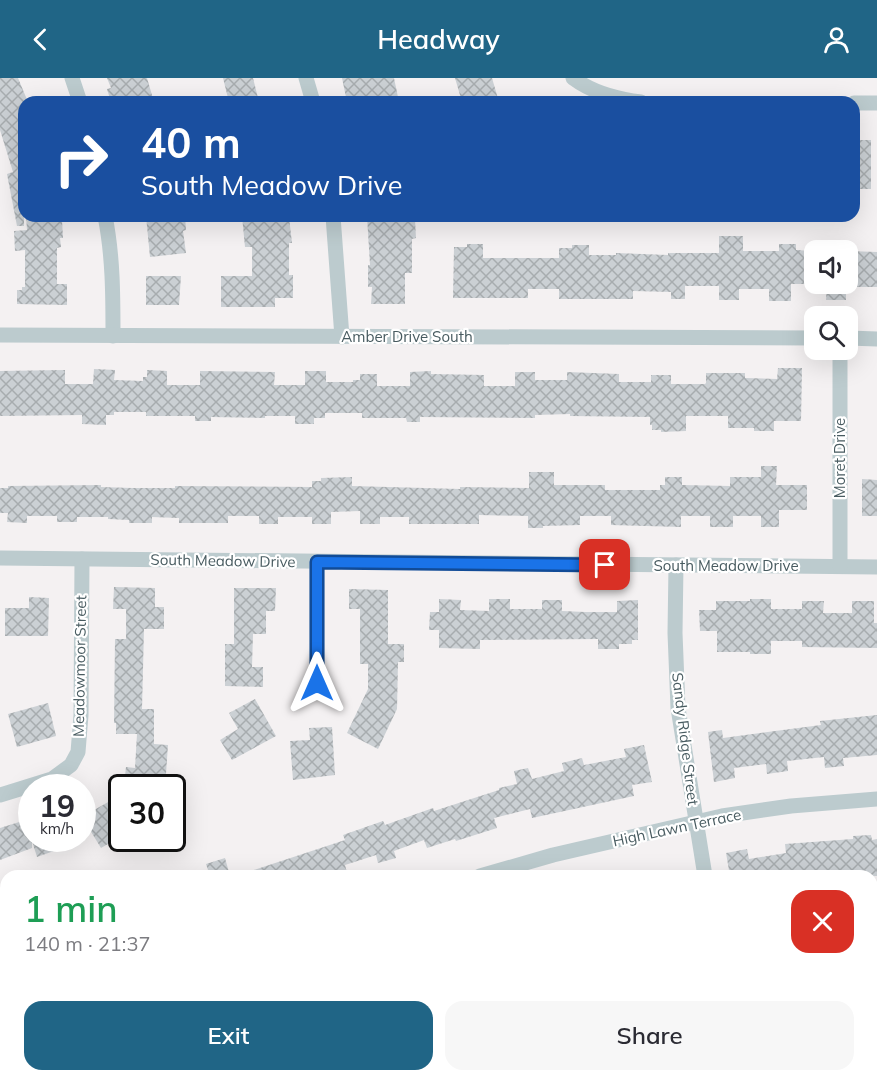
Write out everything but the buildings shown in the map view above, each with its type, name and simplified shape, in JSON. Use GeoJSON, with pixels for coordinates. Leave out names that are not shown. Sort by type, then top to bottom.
{"type":"FeatureCollection","features":[{"type":"Feature","properties":{"kind":"street"},"geometry":{"type":"LineString","coordinates":[[72,78],[78,96]]}},
{"type":"Feature","properties":{"kind":"street"},"geometry":{"type":"LineString","coordinates":[[306,78],[311,96]]}},
{"type":"Feature","properties":{"kind":"street"},"geometry":{"type":"LineString","coordinates":[[573,78],[584,87],[608,96]]}},
{"type":"Feature","properties":{"kind":"street"},"geometry":{"type":"LineString","coordinates":[[860,103],[877,103]]}},
{"type":"Feature","properties":{"kind":"street"},"geometry":{"type":"LineString","coordinates":[[106,222],[112,277],[113,336]]}},
{"type":"Feature","properties":{"kind":"street"},"geometry":{"type":"LineString","coordinates":[[333,222],[342,337]]}},
{"type":"Feature","properties":{"kind":"street","name":"Amber Drive South"},"geometry":{"type":"LineString","coordinates":[[0,335],[804,338]]}},
{"type":"Feature","properties":{"kind":"street"},"geometry":{"type":"LineString","coordinates":[[858,338],[877,339]]}},
{"type":"Feature","properties":{"kind":"street","name":"Moret Drive"},"geometry":{"type":"LineString","coordinates":[[840,360],[840,566]]}},
{"type":"Feature","properties":{"kind":"street","name":"South Meadow Drive"},"geometry":{"type":"LineString","coordinates":[[0,558],[877,567]]}},
{"type":"Feature","properties":{"kind":"street","name":"Meadowmoor Street"},"geometry":{"type":"LineString","coordinates":[[0,795],[52,779],[71,765],[78,752],[81,715],[82,560]]}},
{"type":"Feature","properties":{"kind":"street"},"geometry":{"type":"LineString","coordinates":[[317,562],[317,683]]}},
{"type":"Feature","properties":{"kind":"street","name":"Sandy Ridge Street"},"geometry":{"type":"LineString","coordinates":[[676,565],[675,633],[678,708],[704,870]]}},
{"type":"Feature","properties":{"kind":"street","name":"High Lawn Terrace"},"geometry":{"type":"LineString","coordinates":[[501,870],[553,855],[722,816],[791,806],[877,799]]}},
{"type":"Feature","properties":{"kind":"route"},"geometry":{"type":"LineString","coordinates":[[317,683],[317,562],[605,565]]}}]}
